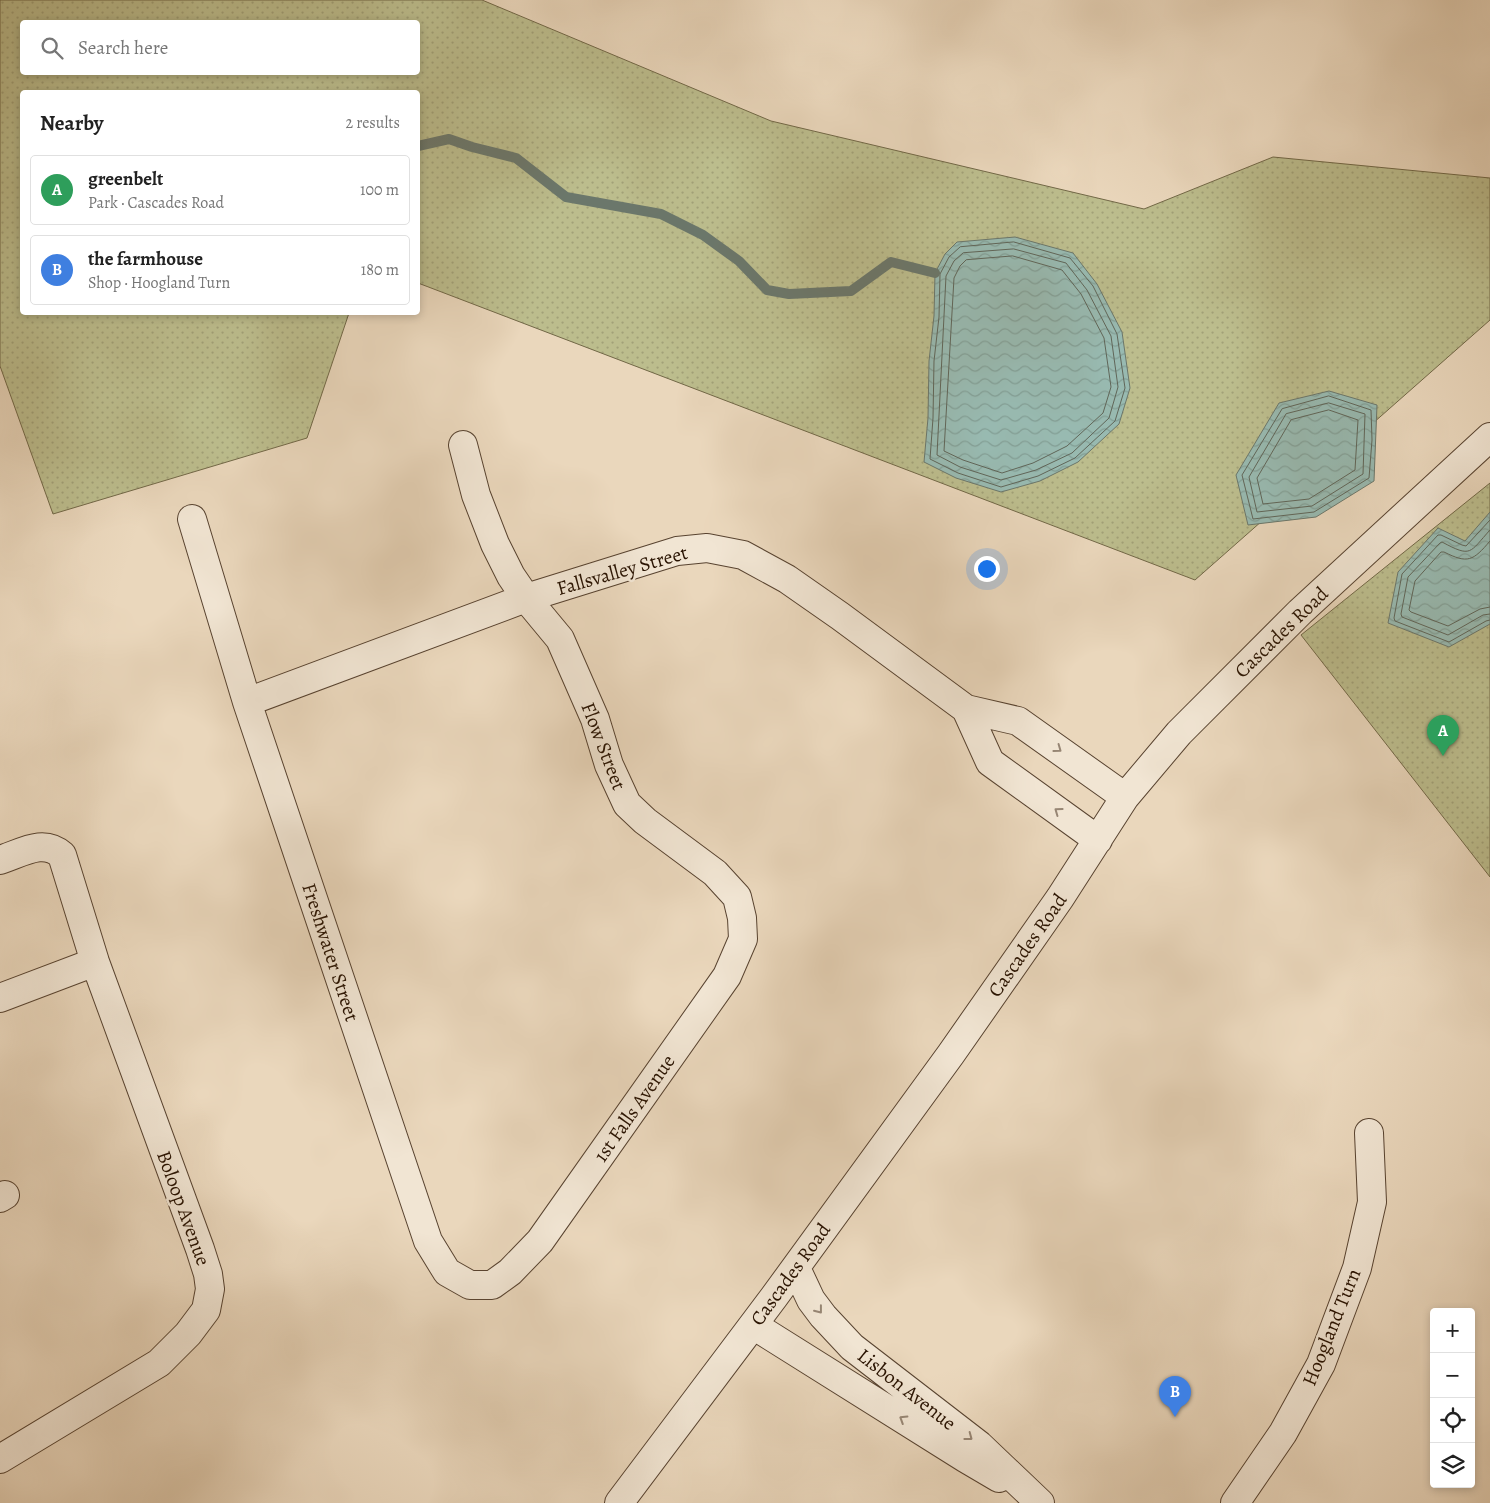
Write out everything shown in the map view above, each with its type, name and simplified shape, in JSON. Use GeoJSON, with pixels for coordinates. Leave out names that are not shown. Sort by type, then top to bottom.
{"type":"FeatureCollection","features":[{"type":"Feature","properties":{"kind":"street","name":"Cascades Road"},"geometry":{"type":"LineString","coordinates":[[619,1503],[796,1268],[957,1046],[1060,898],[1125,798],[1179,733],[1300,612],[1490,437]]}},
{"type":"Feature","properties":{"kind":"street","name":"Flow Street"},"geometry":{"type":"LineString","coordinates":[[463,445],[476,494],[495,544],[511,576],[526,598],[560,639],[595,719],[608,766],[627,804],[645,821],[715,873],[737,897],[742,918],[743,939],[727,976]]}},
{"type":"Feature","properties":{"kind":"street","name":"Freshwater Street"},"geometry":{"type":"LineString","coordinates":[[192,519],[247,702],[428,1241],[447,1272],[470,1285],[492,1285],[510,1272],[540,1241]]}},
{"type":"Feature","properties":{"kind":"street","name":"Fallsvalley Street"},"geometry":{"type":"LineString","coordinates":[[247,702],[526,598],[676,551],[708,548],[743,555],[788,579],[966,709],[1018,720],[1125,798]]}},
{"type":"Feature","properties":{"kind":"street","name":"Fallsvalley Street"},"geometry":{"type":"LineString","coordinates":[[966,709],[990,762],[1098,840]]}},
{"type":"Feature","properties":{"kind":"street","name":"Boloop Avenue"},"geometry":{"type":"LineString","coordinates":[[0,860],[39,847],[50,847],[62,856],[95,962],[200,1249],[208,1274],[210,1289],[206,1310],[188,1334],[159,1363],[0,1459]]}},
{"type":"Feature","properties":{"kind":"street"},"geometry":{"type":"LineString","coordinates":[[0,998],[95,962]]}},
{"type":"Feature","properties":{"kind":"street","name":"1st Falls Avenue"},"geometry":{"type":"LineString","coordinates":[[540,1241],[727,976]]}},
{"type":"Feature","properties":{"kind":"street","name":"Hoogland Turn"},"geometry":{"type":"LineString","coordinates":[[1236,1503],[1283,1433],[1321,1364],[1357,1268],[1372,1202],[1369,1133]]}},
{"type":"Feature","properties":{"kind":"street","name":"Lisbon Avenue"},"geometry":{"type":"LineString","coordinates":[[796,1268],[811,1300],[852,1347],[979,1445],[1038,1500]]}},
{"type":"Feature","properties":{"kind":"street","name":"Lisbon Avenue"},"geometry":{"type":"LineString","coordinates":[[753,1325],[965,1458],[1038,1500]]}},
{"type":"Feature","properties":{"kind":"green space"},"geometry":{"type":"Polygon","coordinates":[[[0,0],[482,0],[771,121],[1144,209],[1273,157],[1490,178],[1490,320],[1195,580],[420,284],[420,90],[20,90],[20,315],[348,315],[307,438],[53,514],[0,366],[0,0]]]}},
{"type":"Feature","properties":{"kind":"green space"},"geometry":{"type":"Polygon","coordinates":[[[1490,483],[1490,877],[1301,635],[1490,483]]]}},
{"type":"Feature","properties":{"kind":"water"},"geometry":{"type":"Polygon","coordinates":[[[1015,237],[1073,253],[1097,284],[1122,332],[1130,388],[1119,424],[1078,462],[1040,481],[1001,492],[956,478],[924,462],[928,418],[929,361],[934,316],[935,273],[945,254],[957,242],[1015,237]]]}},
{"type":"Feature","properties":{"kind":"water"},"geometry":{"type":"Polygon","coordinates":[[[1329,391],[1377,405],[1374,481],[1316,517],[1248,525],[1236,475],[1279,403],[1329,391]]]}},
{"type":"Feature","properties":{"kind":"water"},"geometry":{"type":"Polygon","coordinates":[[[1490,512],[1490,624],[1449,647],[1388,623],[1398,572],[1438,528],[1465,541],[1490,512]]]}},
{"type":"Feature","properties":{"kind":"waterway"},"geometry":{"type":"LineString","coordinates":[[420,146],[449,139],[516,158],[566,197],[661,214],[703,235],[739,261],[767,290],[789,294],[851,291],[891,262],[935,273]]}},
{"type":"Feature","properties":{"kind":"place","name":"greenbelt"},"geometry":{"type":"Point","coordinates":[1443,756]}},
{"type":"Feature","properties":{"kind":"place","name":"the farmhouse"},"geometry":{"type":"Point","coordinates":[1175,1417]}}]}
